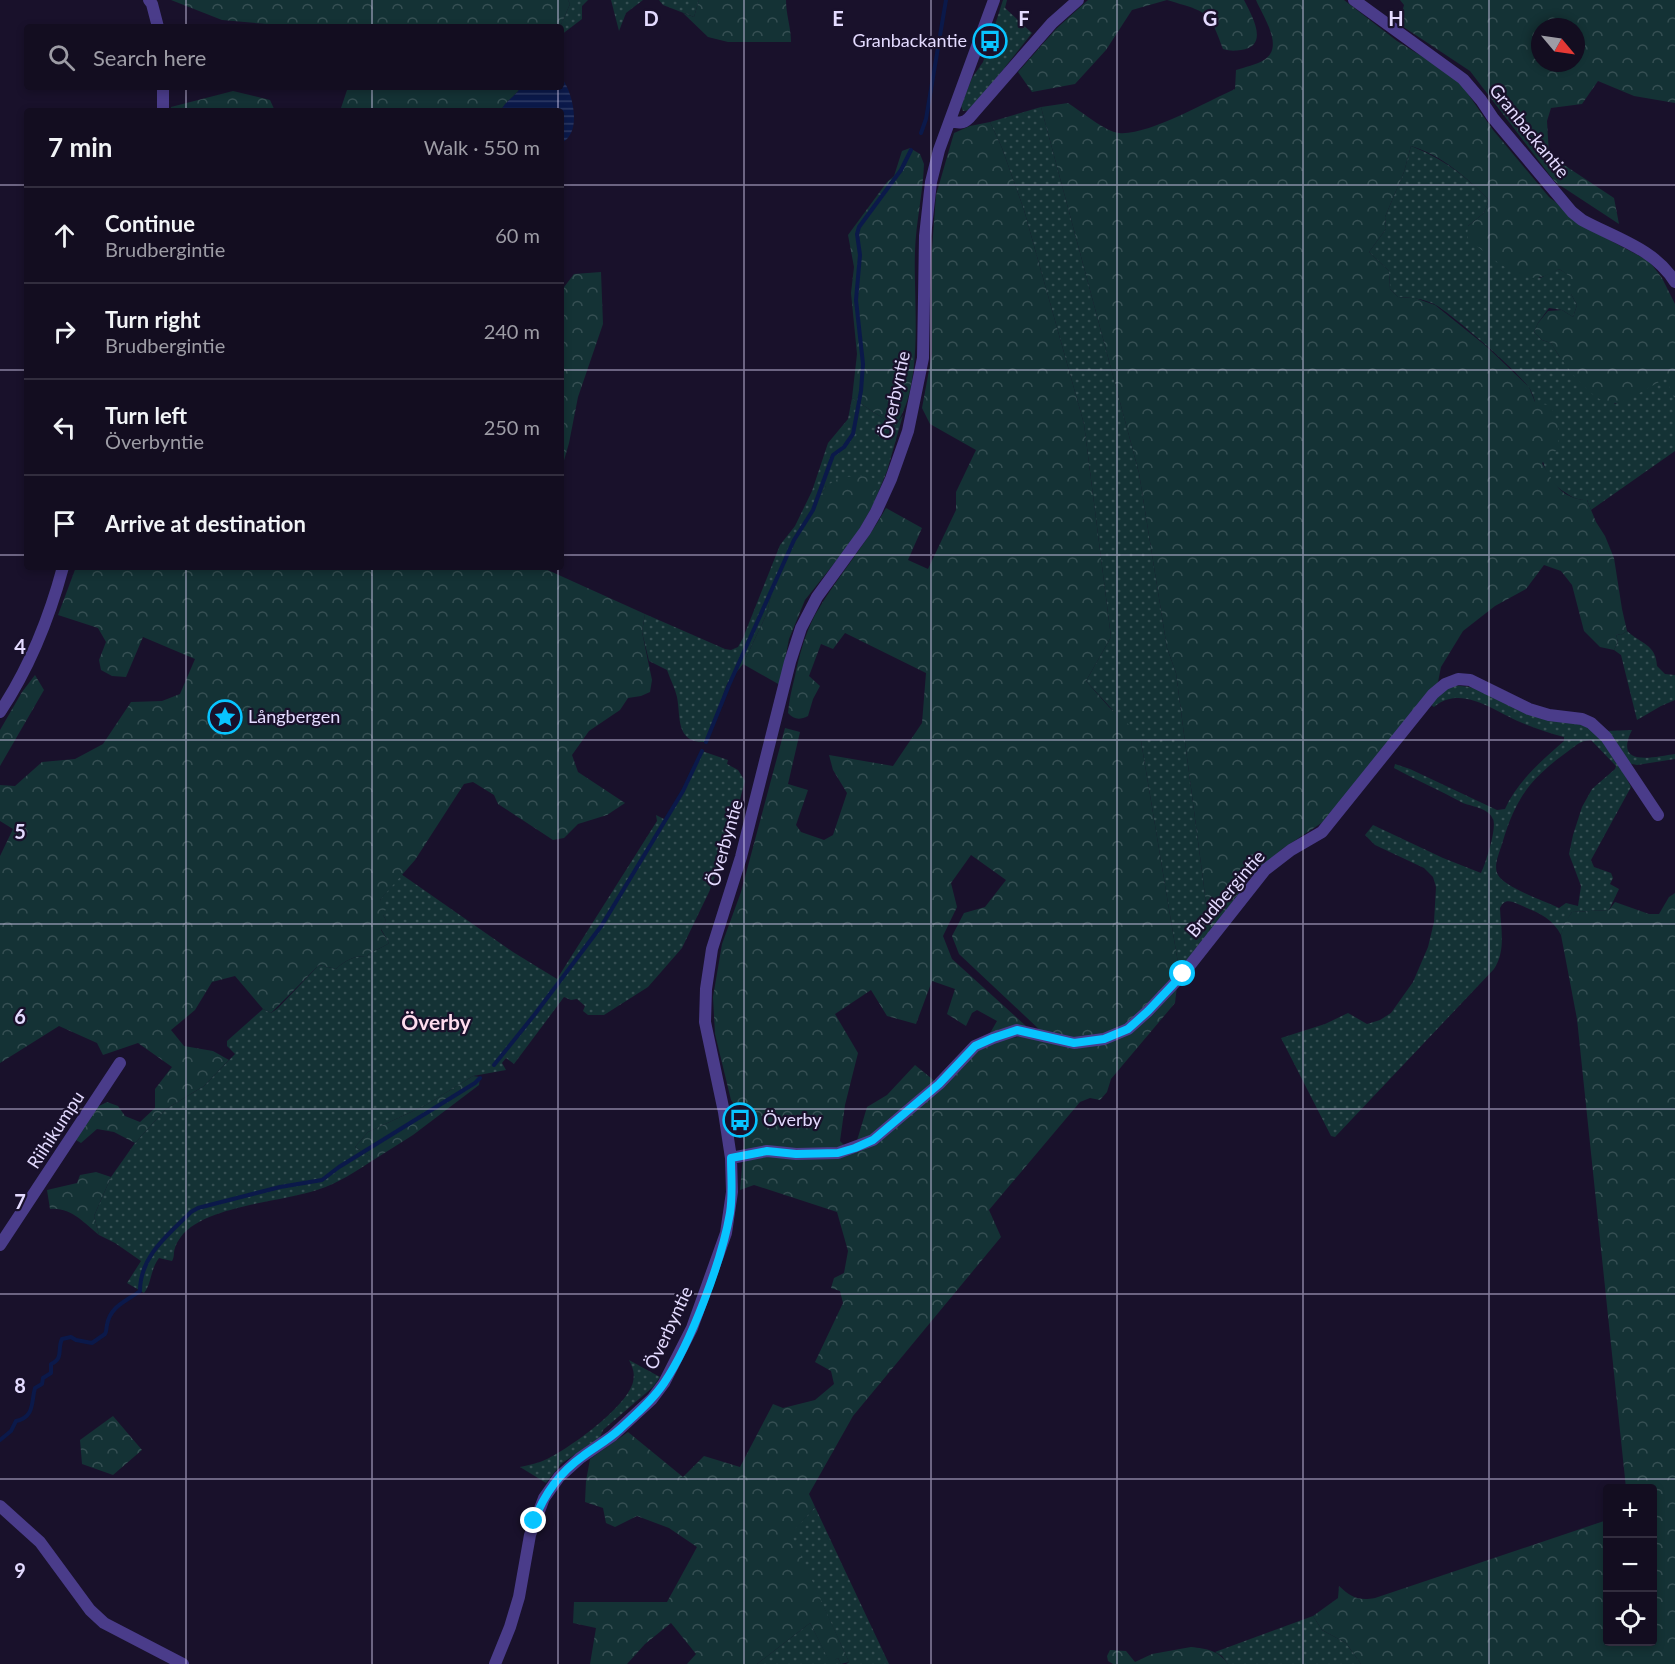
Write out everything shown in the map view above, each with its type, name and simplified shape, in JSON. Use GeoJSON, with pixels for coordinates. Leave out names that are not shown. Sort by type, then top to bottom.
{"type":"FeatureCollection","features":[{"type":"Feature","properties":{"kind":"street"},"geometry":{"type":"LineString","coordinates":[[149,0],[157,24]]}},
{"type":"Feature","properties":{"kind":"street","name":"Överbyntie"},"geometry":{"type":"LineString","coordinates":[[495,1664],[519,1597],[530,1534],[544,1498],[558,1477],[580,1458],[612,1436],[652,1398],[674,1366],[703,1300],[726,1233],[732,1192],[731,1158],[705,1022],[706,989],[712,949],[741,857],[790,662],[801,628],[817,597],[865,531],[880,505],[908,430],[923,358],[925,236],[931,182],[939,150],[994,0]]}},
{"type":"Feature","properties":{"kind":"street"},"geometry":{"type":"LineString","coordinates":[[950,120],[959,123],[969,118],[1052,23],[1078,0]]}},
{"type":"Feature","properties":{"kind":"street","name":"Granbackantie"},"geometry":{"type":"LineString","coordinates":[[1354,0],[1463,79],[1572,212],[1598,229],[1654,258],[1667,269],[1675,282]]}},
{"type":"Feature","properties":{"kind":"street"},"geometry":{"type":"LineString","coordinates":[[163,90],[164,108]]}},
{"type":"Feature","properties":{"kind":"street"},"geometry":{"type":"LineString","coordinates":[[0,712],[15,690],[34,651],[50,614],[62,570]]}},
{"type":"Feature","properties":{"kind":"street","name":"Brudbergintie"},"geometry":{"type":"LineString","coordinates":[[731,1158],[767,1151],[796,1154],[838,1153],[873,1140],[939,1084],[975,1046],[1017,1030],[1074,1043],[1104,1039],[1128,1029],[1183,974],[1265,870],[1291,850],[1322,832],[1432,694],[1445,684],[1458,679],[1470,680],[1529,709],[1582,719],[1591,723],[1606,737],[1659,815]]}},
{"type":"Feature","properties":{"kind":"street","name":"Riihikumpu"},"geometry":{"type":"LineString","coordinates":[[0,1245],[120,1063]]}},
{"type":"Feature","properties":{"kind":"street"},"geometry":{"type":"LineString","coordinates":[[0,1506],[40,1542],[90,1610],[104,1623],[183,1664]]}},
{"type":"Feature","properties":{"kind":"green space"},"geometry":{"type":"Polygon","coordinates":[[[171,0],[568,0],[570,4],[561,24],[266,24],[222,20],[171,0]]]}},
{"type":"Feature","properties":{"kind":"green space"},"geometry":{"type":"Polygon","coordinates":[[[568,0],[588,0],[582,6],[582,19],[564,33],[564,24],[561,24],[570,4],[568,0]]]}},
{"type":"Feature","properties":{"kind":"green space"},"geometry":{"type":"Polygon","coordinates":[[[611,0],[643,0],[626,13],[619,31],[611,0]]]}},
{"type":"Feature","properties":{"kind":"green space"},"geometry":{"type":"Polygon","coordinates":[[[659,0],[699,0],[694,17],[663,5],[659,0]]]}},
{"type":"Feature","properties":{"kind":"green space"},"geometry":{"type":"Polygon","coordinates":[[[699,0],[786,0],[791,42],[728,42],[708,37],[683,13],[694,17],[699,0]]]}},
{"type":"Feature","properties":{"kind":"green space"},"geometry":{"type":"Polygon","coordinates":[[[1003,0],[1007,0],[1005,8],[1032,33],[971,110],[963,111],[961,106],[972,78],[983,62],[1003,0]]]}},
{"type":"Feature","properties":{"kind":"green space"},"geometry":{"type":"Polygon","coordinates":[[[1088,0],[1167,0],[1132,10],[1106,50],[1075,84],[1032,92],[1018,72],[1056,29],[1088,0]]]}},
{"type":"Feature","properties":{"kind":"green space"},"geometry":{"type":"Polygon","coordinates":[[[1167,0],[1244,0],[1254,22],[1257,37],[1255,43],[1241,50],[1223,49],[1214,26],[1204,14],[1167,0]]]}},
{"type":"Feature","properties":{"kind":"green space"},"geometry":{"type":"Polygon","coordinates":[[[1256,0],[1344,0],[1397,41],[1457,78],[1493,130],[1549,197],[1594,232],[1649,261],[1662,278],[1675,304],[1675,400],[1666,378],[1635,396],[1617,403],[1608,403],[1589,391],[1570,371],[1551,343],[1542,340],[1534,332],[1548,311],[1562,310],[1573,317],[1577,305],[1571,294],[1571,277],[1559,269],[1541,277],[1532,278],[1522,275],[1502,265],[1467,238],[1468,226],[1484,213],[1489,200],[1453,168],[1433,155],[1411,146],[1404,172],[1385,217],[1386,229],[1369,252],[1389,271],[1390,289],[1398,297],[1415,298],[1435,305],[1486,346],[1529,387],[1535,402],[1551,406],[1558,425],[1558,449],[1542,463],[1559,489],[1571,497],[1587,500],[1614,558],[1627,631],[1621,635],[1616,634],[1618,642],[1614,650],[1600,647],[1584,631],[1572,585],[1561,571],[1544,565],[1526,589],[1495,606],[1463,631],[1441,667],[1438,682],[1323,822],[1282,849],[1249,879],[1210,933],[1176,673],[1167,648],[1139,473],[1041,107],[1068,103],[1107,129],[1119,133],[1131,132],[1161,124],[1235,89],[1236,70],[1264,60],[1273,48],[1273,40],[1267,23],[1256,0]]]}},
{"type":"Feature","properties":{"kind":"green space"},"geometry":{"type":"Polygon","coordinates":[[[1400,0],[1675,0],[1675,103],[1634,96],[1598,81],[1582,104],[1551,108],[1547,121],[1549,155],[1614,198],[1619,224],[1555,182],[1470,71],[1399,24],[1404,5],[1400,0]]]}},
{"type":"Feature","properties":{"kind":"green space"},"geometry":{"type":"Polygon","coordinates":[[[347,90],[519,90],[503,108],[341,108],[347,90]]]}},
{"type":"Feature","properties":{"kind":"green space"},"geometry":{"type":"Polygon","coordinates":[[[233,91],[270,100],[274,108],[171,108],[233,91]]]}},
{"type":"Feature","properties":{"kind":"green space"},"geometry":{"type":"Polygon","coordinates":[[[1041,107],[1139,473],[1167,648],[1176,673],[1210,933],[1179,969],[1141,741],[1086,681],[1111,637],[1084,424],[1024,210],[1002,148],[990,122],[1041,107]]]}},
{"type":"Feature","properties":{"kind":"green space"},"geometry":{"type":"Polygon","coordinates":[[[990,122],[1002,148],[1024,210],[1084,424],[1111,637],[1086,681],[1109,707],[1136,731],[1141,741],[1179,969],[1175,1003],[1111,1079],[1107,1092],[1100,1100],[1090,1098],[1080,1102],[989,1210],[1001,1237],[853,1416],[809,1494],[815,1507],[791,1534],[849,1662],[841,1664],[838,1658],[830,1663],[810,1623],[757,1664],[687,1664],[696,1654],[671,1623],[645,1644],[627,1664],[590,1664],[596,1628],[573,1623],[574,1602],[667,1602],[697,1547],[669,1528],[637,1516],[615,1527],[606,1523],[603,1508],[585,1502],[590,1459],[628,1432],[683,1477],[704,1456],[740,1467],[773,1404],[783,1408],[815,1400],[834,1384],[831,1371],[815,1362],[843,1303],[840,1291],[831,1288],[834,1278],[844,1273],[848,1251],[837,1212],[754,1185],[740,1190],[744,1144],[740,1113],[731,1100],[715,1034],[713,997],[722,944],[741,892],[785,728],[800,732],[788,784],[808,790],[796,825],[801,832],[824,840],[833,835],[847,793],[833,770],[829,755],[893,766],[922,723],[926,673],[845,633],[833,649],[821,644],[809,676],[820,686],[808,716],[797,719],[788,713],[798,661],[811,622],[886,508],[922,528],[908,560],[928,569],[956,510],[956,492],[976,450],[930,424],[922,408],[932,354],[932,249],[936,195],[954,133],[970,126],[990,122]],[[971,855],[951,883],[957,907],[943,936],[952,959],[1026,1026],[989,1035],[997,1021],[977,1010],[972,1013],[966,1026],[947,1014],[955,989],[932,981],[916,1024],[887,1016],[871,990],[835,1014],[858,1053],[845,1105],[840,1141],[853,1154],[867,1107],[887,1095],[915,1065],[942,1087],[977,1051],[993,1042],[1042,1032],[959,954],[952,936],[964,913],[985,907],[1006,880],[971,855]]]}},
{"type":"Feature","properties":{"kind":"green space"},"geometry":{"type":"Polygon","coordinates":[[[1411,146],[1434,156],[1453,168],[1489,200],[1484,213],[1468,226],[1540,278],[1559,269],[1572,277],[1571,294],[1577,305],[1573,317],[1562,310],[1549,308],[1534,332],[1542,340],[1551,343],[1559,356],[1615,404],[1667,377],[1675,400],[1675,451],[1591,510],[1587,500],[1581,500],[1566,493],[1554,484],[1547,472],[1540,445],[1535,402],[1524,381],[1485,344],[1434,304],[1398,297],[1390,289],[1389,271],[1369,252],[1386,229],[1385,217],[1404,172],[1411,146]]]}},
{"type":"Feature","properties":{"kind":"green space"},"geometry":{"type":"Polygon","coordinates":[[[910,148],[920,154],[924,164],[915,251],[916,342],[910,388],[904,409],[895,426],[852,398],[857,354],[851,293],[854,267],[848,235],[887,182],[894,176],[902,151],[910,148]]]}},
{"type":"Feature","properties":{"kind":"green space"},"geometry":{"type":"Polygon","coordinates":[[[601,272],[603,324],[578,397],[564,460],[564,287],[574,274],[601,272]]]}},
{"type":"Feature","properties":{"kind":"green space"},"geometry":{"type":"Polygon","coordinates":[[[852,398],[895,426],[903,415],[887,471],[873,505],[826,486],[794,540],[773,586],[767,613],[743,664],[727,684],[706,742],[689,738],[681,728],[677,697],[667,670],[649,661],[642,632],[645,614],[725,649],[731,650],[738,647],[780,545],[795,526],[812,491],[828,443],[848,419],[852,398]]]}},
{"type":"Feature","properties":{"kind":"green space"},"geometry":{"type":"Polygon","coordinates":[[[868,476],[878,480],[873,505],[855,537],[805,600],[789,639],[780,685],[743,664],[767,613],[773,586],[794,540],[826,486],[841,477],[868,476]]]}},
{"type":"Feature","properties":{"kind":"green space"},"geometry":{"type":"Polygon","coordinates":[[[75,570],[548,570],[645,614],[642,632],[652,680],[650,692],[628,698],[620,710],[589,731],[572,755],[578,772],[625,803],[607,815],[578,824],[564,838],[553,840],[498,804],[494,795],[473,782],[464,784],[415,860],[380,900],[386,909],[383,915],[386,920],[381,930],[389,943],[367,956],[350,959],[336,969],[319,965],[271,1013],[263,1009],[235,976],[212,982],[195,1010],[171,1030],[184,1046],[213,1051],[229,1060],[204,1086],[166,1109],[135,1143],[114,1132],[97,1129],[81,1143],[76,1140],[97,1107],[107,1102],[118,1106],[125,1116],[140,1122],[155,1108],[155,1089],[172,1067],[138,1043],[103,1055],[97,1043],[59,1026],[0,1063],[0,856],[13,829],[0,821],[0,785],[15,786],[42,762],[75,759],[103,744],[131,702],[162,701],[180,694],[195,659],[143,637],[126,677],[112,676],[101,670],[99,660],[106,642],[98,628],[58,615],[75,570]]]}},
{"type":"Feature","properties":{"kind":"green space"},"geometry":{"type":"Polygon","coordinates":[[[1627,631],[1651,649],[1657,666],[1665,674],[1675,675],[1675,700],[1637,720],[1621,655],[1614,650],[1618,642],[1616,634],[1621,635],[1627,631]]]}},
{"type":"Feature","properties":{"kind":"green space"},"geometry":{"type":"Polygon","coordinates":[[[35,675],[44,690],[0,766],[0,730],[22,692],[35,675]]]}},
{"type":"Feature","properties":{"kind":"green space"},"geometry":{"type":"Polygon","coordinates":[[[1452,685],[1470,687],[1593,729],[1619,764],[1631,787],[1591,860],[1594,867],[1611,873],[1613,878],[1610,884],[1619,889],[1609,910],[1572,912],[1561,935],[1557,928],[1541,914],[1513,902],[1504,903],[1500,908],[1502,932],[1500,955],[1494,969],[1335,1137],[1331,1136],[1281,1038],[1325,1024],[1348,1013],[1367,1024],[1391,1013],[1413,982],[1428,947],[1434,922],[1436,887],[1433,877],[1424,868],[1375,845],[1365,835],[1373,825],[1481,873],[1494,830],[1493,819],[1487,812],[1461,802],[1394,768],[1395,764],[1497,810],[1505,809],[1523,781],[1564,741],[1564,737],[1466,699],[1455,698],[1434,707],[1431,705],[1442,691],[1452,685]],[[1588,740],[1557,759],[1535,779],[1519,800],[1507,827],[1496,864],[1498,875],[1502,880],[1559,908],[1566,903],[1578,906],[1581,886],[1569,854],[1573,835],[1582,807],[1592,789],[1616,766],[1591,740],[1588,740]]]}},
{"type":"Feature","properties":{"kind":"green space"},"geometry":{"type":"Polygon","coordinates":[[[1632,730],[1628,750],[1632,755],[1647,758],[1675,754],[1675,759],[1637,765],[1627,763],[1606,731],[1632,730]]]}},
{"type":"Feature","properties":{"kind":"green space"},"geometry":{"type":"Polygon","coordinates":[[[702,751],[728,760],[727,764],[738,770],[745,781],[729,840],[709,892],[682,948],[648,987],[604,1015],[588,1015],[583,1011],[585,1006],[577,999],[571,1000],[564,997],[514,1064],[506,1058],[502,1063],[506,1070],[473,1076],[426,1105],[368,1132],[355,1147],[375,1159],[325,1187],[230,1210],[197,1223],[179,1239],[172,1261],[159,1258],[144,1293],[127,1283],[141,1261],[99,1235],[94,1216],[111,1177],[135,1143],[166,1109],[204,1086],[235,1054],[227,1046],[227,1041],[263,1009],[271,1013],[278,1008],[319,965],[336,969],[350,959],[367,956],[389,943],[381,929],[386,920],[380,900],[401,874],[513,952],[557,979],[657,821],[656,815],[664,819],[668,817],[702,751]]]}},
{"type":"Feature","properties":{"kind":"green space"},"geometry":{"type":"Polygon","coordinates":[[[1675,893],[1675,1664],[1361,1664],[1346,1643],[1322,1630],[1313,1616],[1338,1598],[1339,1586],[1355,1597],[1375,1598],[1603,1521],[1603,1646],[1657,1646],[1657,1484],[1626,1484],[1577,1019],[1561,935],[1565,922],[1572,912],[1609,910],[1615,902],[1649,914],[1659,914],[1669,897],[1675,893]]]}},
{"type":"Feature","properties":{"kind":"green space"},"geometry":{"type":"Polygon","coordinates":[[[473,1076],[480,1077],[479,1085],[413,1135],[375,1159],[355,1147],[368,1132],[426,1105],[473,1076]]]}},
{"type":"Feature","properties":{"kind":"green space"},"geometry":{"type":"Polygon","coordinates":[[[96,1172],[111,1177],[94,1216],[99,1235],[71,1213],[50,1209],[47,1190],[77,1183],[80,1175],[96,1172]]]}},
{"type":"Feature","properties":{"kind":"green space"},"geometry":{"type":"Polygon","coordinates":[[[629,1360],[660,1377],[653,1387],[603,1430],[600,1437],[561,1464],[546,1483],[520,1467],[541,1462],[557,1454],[609,1414],[629,1392],[633,1382],[634,1376],[629,1360]]]}},
{"type":"Feature","properties":{"kind":"green space"},"geometry":{"type":"Polygon","coordinates":[[[113,1416],[142,1450],[113,1475],[82,1464],[80,1440],[113,1416]]]}},
{"type":"Feature","properties":{"kind":"green space"},"geometry":{"type":"Polygon","coordinates":[[[815,1507],[889,1664],[846,1664],[849,1662],[790,1534],[815,1507]]]}},
{"type":"Feature","properties":{"kind":"green space"},"geometry":{"type":"Polygon","coordinates":[[[1313,1616],[1322,1630],[1346,1643],[1361,1664],[1228,1664],[1222,1656],[1215,1652],[1313,1616]]]}},
{"type":"Feature","properties":{"kind":"green space"},"geometry":{"type":"Polygon","coordinates":[[[810,1623],[830,1662],[838,1658],[841,1664],[757,1664],[810,1623]]]}},
{"type":"Feature","properties":{"kind":"green space"},"geometry":{"type":"Polygon","coordinates":[[[1191,1647],[1216,1653],[1228,1664],[1113,1664],[1108,1661],[1107,1656],[1110,1650],[1126,1651],[1135,1662],[1152,1654],[1191,1647]]]}},
{"type":"Feature","properties":{"kind":"water"},"geometry":{"type":"Polygon","coordinates":[[[564,82],[574,112],[572,131],[568,138],[564,141],[564,108],[503,108],[519,90],[564,90],[564,82]]]}},
{"type":"Feature","properties":{"kind":"waterway"},"geometry":{"type":"LineString","coordinates":[[921,133],[926,119],[946,0]]}},
{"type":"Feature","properties":{"kind":"waterway"},"geometry":{"type":"LineString","coordinates":[[706,742],[794,540],[813,510],[833,455],[844,447],[853,434],[861,391],[863,364],[856,300],[860,255],[857,234],[859,227],[901,170],[911,150]]}},
{"type":"Feature","properties":{"kind":"waterway"},"geometry":{"type":"LineString","coordinates":[[494,1065],[602,925],[683,791],[702,751]]}},
{"type":"Feature","properties":{"kind":"waterway"},"geometry":{"type":"LineString","coordinates":[[0,1440],[11,1431],[16,1421],[29,1412],[35,1388],[42,1384],[43,1378],[51,1373],[51,1364],[59,1357],[62,1339],[71,1337],[92,1343],[105,1334],[109,1318],[115,1309],[140,1291],[145,1267],[157,1247],[191,1212],[198,1208],[280,1187],[322,1180],[480,1078]]}},
{"type":"Feature","properties":{"kind":"place","name":"Granbackantie"},"geometry":{"type":"Point","coordinates":[990,41]}},
{"type":"Feature","properties":{"kind":"place","name":"Långbergen"},"geometry":{"type":"Point","coordinates":[225,717]}},
{"type":"Feature","properties":{"kind":"place","name":"Överby"},"geometry":{"type":"Point","coordinates":[740,1120]}},
{"type":"Feature","properties":{"kind":"district","name":"Överby"},"geometry":{"type":"Point","coordinates":[436,1023]}},
{"type":"Feature","properties":{"kind":"route"},"geometry":{"type":"LineString","coordinates":[[534,1521],[544,1498],[558,1477],[630,1420],[652,1398],[674,1366],[703,1300],[726,1233],[732,1192],[731,1158],[767,1151],[796,1154],[838,1153],[855,1148],[873,1140],[939,1084],[975,1046],[1017,1030],[1074,1043],[1104,1039],[1128,1029],[1183,974]]}}]}
